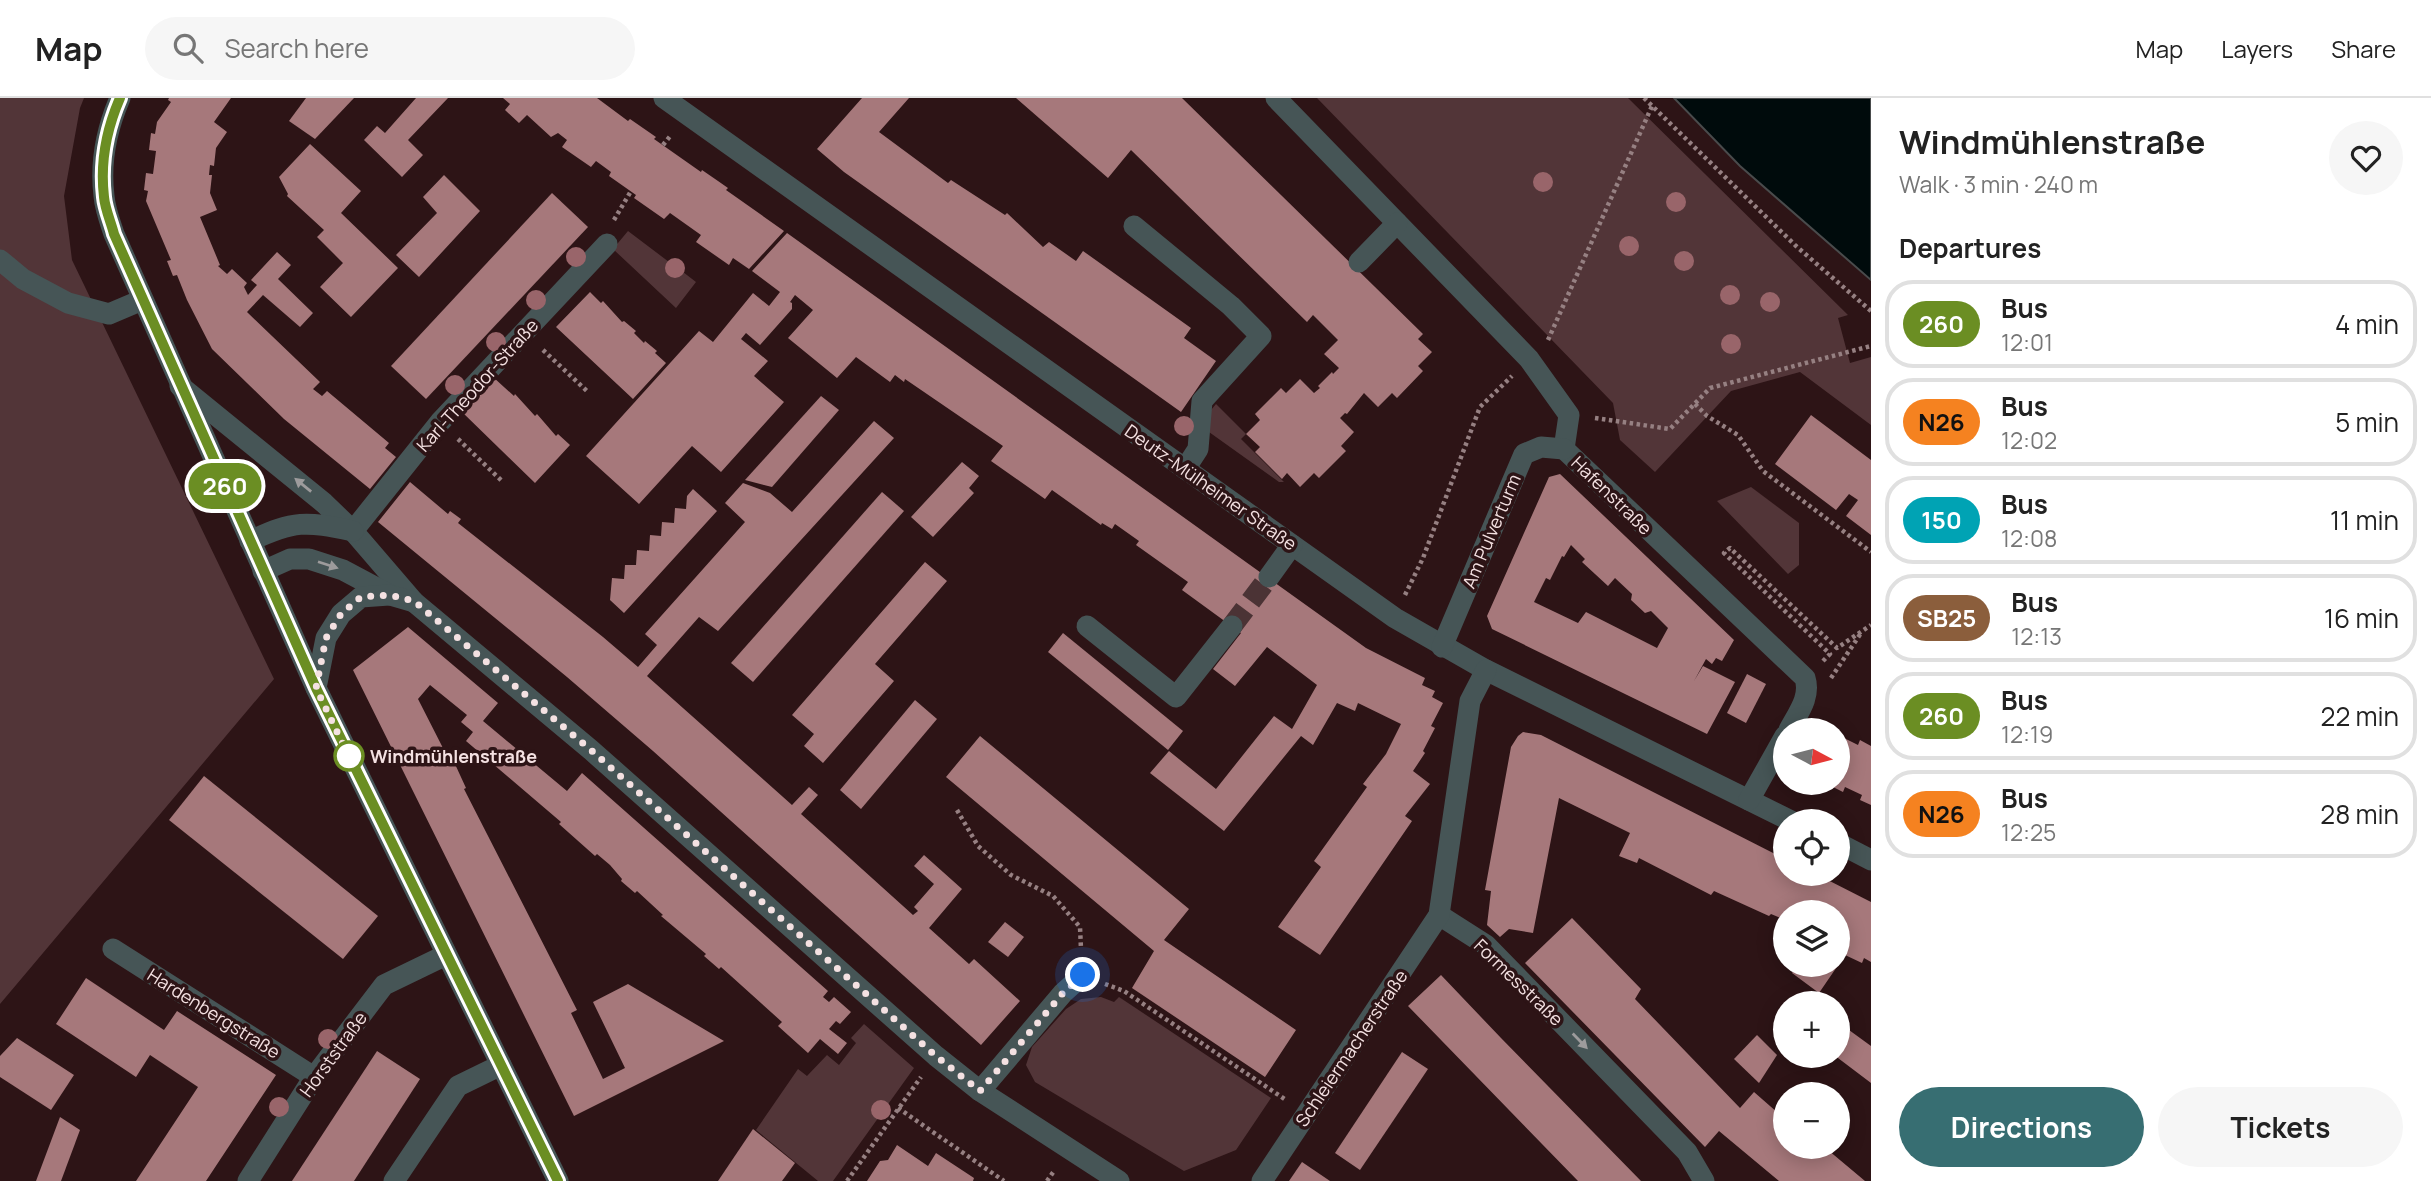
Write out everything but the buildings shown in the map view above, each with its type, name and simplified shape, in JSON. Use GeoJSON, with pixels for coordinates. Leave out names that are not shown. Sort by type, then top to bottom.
{"type":"FeatureCollection","features":[{"type":"Feature","properties":{"kind":"street"},"geometry":{"type":"LineString","coordinates":[[120,98],[111,119],[104,159],[104,197],[114,234],[316,688],[558,1181]]}},
{"type":"Feature","properties":{"kind":"street","name":"Deutz-Mülheimer Straße"},"geometry":{"type":"LineString","coordinates":[[664,98],[1395,618],[1486,670],[1773,812]]}},
{"type":"Feature","properties":{"kind":"street"},"geometry":{"type":"LineString","coordinates":[[1276,98],[1529,359],[1569,415]]}},
{"type":"Feature","properties":{"kind":"street"},"geometry":{"type":"LineString","coordinates":[[1359,262],[1397,223]]}},
{"type":"Feature","properties":{"kind":"street"},"geometry":{"type":"LineString","coordinates":[[1133,226],[1231,306],[1261,336],[1202,401],[1198,449],[1185,469]]}},
{"type":"Feature","properties":{"kind":"street","name":"Karl-Theodor-Straße"},"geometry":{"type":"LineString","coordinates":[[353,531],[440,422],[607,244]]}},
{"type":"Feature","properties":{"kind":"street"},"geometry":{"type":"LineString","coordinates":[[0,260],[23,279],[68,303],[109,314],[142,300]]}},
{"type":"Feature","properties":{"kind":"street"},"geometry":{"type":"LineString","coordinates":[[180,386],[324,503],[353,531],[414,601],[591,750],[936,1056],[980,1091],[1119,1181]]}},
{"type":"Feature","properties":{"kind":"street","name":"Hafenstraße"},"geometry":{"type":"LineString","coordinates":[[1569,415],[1564,449],[1805,678]]}},
{"type":"Feature","properties":{"kind":"street","name":"Am Pulverturm"},"geometry":{"type":"LineString","coordinates":[[1442,647],[1524,454],[1541,447],[1564,449]]}},
{"type":"Feature","properties":{"kind":"street"},"geometry":{"type":"LineString","coordinates":[[250,541],[277,528],[296,523],[320,524],[353,531]]}},
{"type":"Feature","properties":{"kind":"street"},"geometry":{"type":"LineString","coordinates":[[1269,577],[1292,545]]}},
{"type":"Feature","properties":{"kind":"street"},"geometry":{"type":"LineString","coordinates":[[263,571],[290,559],[309,559],[344,570],[390,595],[414,601]]}},
{"type":"Feature","properties":{"kind":"street"},"geometry":{"type":"LineString","coordinates":[[316,688],[326,638],[341,614],[361,597],[390,595]]}},
{"type":"Feature","properties":{"kind":"street"},"geometry":{"type":"LineString","coordinates":[[1087,626],[1176,697],[1231,626]]}},
{"type":"Feature","properties":{"kind":"street"},"geometry":{"type":"LineString","coordinates":[[1439,915],[1471,701],[1486,670]]}},
{"type":"Feature","properties":{"kind":"street"},"geometry":{"type":"LineString","coordinates":[[1795,718],[1806,699],[1808,688],[1805,678]]}},
{"type":"Feature","properties":{"kind":"street"},"geometry":{"type":"LineString","coordinates":[[1749,800],[1773,757]]}},
{"type":"Feature","properties":{"kind":"street"},"geometry":{"type":"LineString","coordinates":[[1850,850],[1871,860]]}},
{"type":"Feature","properties":{"kind":"street","name":"Schleiermacherstraße"},"geometry":{"type":"LineString","coordinates":[[1262,1181],[1439,915]]}},
{"type":"Feature","properties":{"kind":"street","name":"Formesstraße"},"geometry":{"type":"LineString","coordinates":[[1439,915],[1486,945],[1687,1152],[1704,1181]]}},
{"type":"Feature","properties":{"kind":"street","name":"Hardenbergstraße"},"geometry":{"type":"LineString","coordinates":[[113,949],[314,1077]]}},
{"type":"Feature","properties":{"kind":"street","name":"Horststraße"},"geometry":{"type":"LineString","coordinates":[[248,1181],[314,1077],[384,985],[446,956]]}},
{"type":"Feature","properties":{"kind":"street"},"geometry":{"type":"LineString","coordinates":[[980,1091],[1063,993],[1083,975]]}},
{"type":"Feature","properties":{"kind":"street"},"geometry":{"type":"LineString","coordinates":[[394,1181],[458,1086],[500,1065]]}},
{"type":"Feature","properties":{"kind":"path"},"geometry":{"type":"LineString","coordinates":[[1644,98],[1796,246],[1871,311]]}},
{"type":"Feature","properties":{"kind":"path"},"geometry":{"type":"LineString","coordinates":[[1529,359],[1548,341],[1652,106]]}},
{"type":"Feature","properties":{"kind":"path"},"geometry":{"type":"LineString","coordinates":[[524,333],[588,392]]}},
{"type":"Feature","properties":{"kind":"path"},"geometry":{"type":"LineString","coordinates":[[1569,415],[1670,429],[1710,388],[1871,346]]}},
{"type":"Feature","properties":{"kind":"path"},"geometry":{"type":"LineString","coordinates":[[1395,618],[1423,558],[1480,407],[1499,389]]}},
{"type":"Feature","properties":{"kind":"path"},"geometry":{"type":"LineString","coordinates":[[1695,404],[1707,416],[1738,435],[1762,471],[1871,552]]}},
{"type":"Feature","properties":{"kind":"path"},"geometry":{"type":"LineString","coordinates":[[440,422],[503,482]]}},
{"type":"Feature","properties":{"kind":"path"},"geometry":{"type":"LineString","coordinates":[[1805,678],[1830,654],[1724,553],[1730,548],[1836,648],[1871,625]]}},
{"type":"Feature","properties":{"kind":"path"},"geometry":{"type":"LineString","coordinates":[[1834,677],[1863,630]]}},
{"type":"Feature","properties":{"kind":"path"},"geometry":{"type":"LineString","coordinates":[[957,810],[978,846],[1011,875],[1053,896],[1080,927],[1083,975]]}},
{"type":"Feature","properties":{"kind":"path"},"geometry":{"type":"LineString","coordinates":[[1125,991],[1307,1114]]}},
{"type":"Feature","properties":{"kind":"path"},"geometry":{"type":"LineString","coordinates":[[848,1181],[936,1056]]}},
{"type":"Feature","properties":{"kind":"path"},"geometry":{"type":"LineString","coordinates":[[898,1108],[1004,1181]]}},
{"type":"Feature","properties":{"kind":"shaded area"},"geometry":{"type":"Polygon","coordinates":[[[0,98],[84,98],[64,196],[72,260],[274,679],[0,1004],[0,98]]]}},
{"type":"Feature","properties":{"kind":"shaded area"},"geometry":{"type":"Polygon","coordinates":[[[1317,98],[1628,98],[1848,315],[1838,318],[1850,363],[1871,357],[1871,425],[1800,372],[1731,391],[1655,472],[1620,440],[1613,403],[1317,98]]]}},
{"type":"Feature","properties":{"kind":"shaded area"},"geometry":{"type":"Polygon","coordinates":[[[1674,98],[1871,98],[1871,280],[1740,166],[1674,98]]]}},
{"type":"Feature","properties":{"kind":"shaded area"},"geometry":{"type":"Polygon","coordinates":[[[628,231],[669,262],[668,273],[678,276],[683,272],[696,282],[676,308],[613,249],[628,231]]]}},
{"type":"Feature","properties":{"kind":"shaded area"},"geometry":{"type":"Polygon","coordinates":[[[1216,404],[1246,434],[1241,439],[1284,482],[1279,482],[1209,432],[1211,410],[1216,404]]]}},
{"type":"Feature","properties":{"kind":"shaded area"},"geometry":{"type":"Polygon","coordinates":[[[1751,487],[1799,523],[1799,565],[1788,574],[1717,501],[1751,487]]]}},
{"type":"Feature","properties":{"kind":"shaded area"},"geometry":{"type":"Polygon","coordinates":[[[1101,997],[1114,1002],[1119,997],[1271,1098],[1236,1150],[1184,1171],[1035,1082],[1026,1065],[1032,1047],[1066,1009],[1081,999],[1101,997]]]}},
{"type":"Feature","properties":{"kind":"shaded area"},"geometry":{"type":"Polygon","coordinates":[[[864,1024],[914,1068],[833,1181],[818,1181],[756,1130],[798,1069],[807,1076],[827,1055],[839,1065],[856,1043],[851,1038],[864,1024]]]}},
{"type":"Feature","properties":{"kind":"tunnel"},"geometry":{"type":"LineString","coordinates":[[1232,626],[1269,577]]}},
{"type":"Feature","properties":{"kind":"bus line","name":"260"},"geometry":{"type":"LineString","coordinates":[[120,98],[111,119],[104,159],[104,197],[114,234],[316,688],[558,1181]]}},
{"type":"Feature","properties":{"kind":"place","name":"Windmühlenstraße"},"geometry":{"type":"Point","coordinates":[349,756]}},
{"type":"Feature","properties":{"kind":"route"},"geometry":{"type":"LineString","coordinates":[[349,756],[351,761],[316,688],[326,638],[341,614],[361,597],[390,595],[414,601],[591,750],[936,1056],[980,1091],[1063,993],[1083,975]]}}]}
